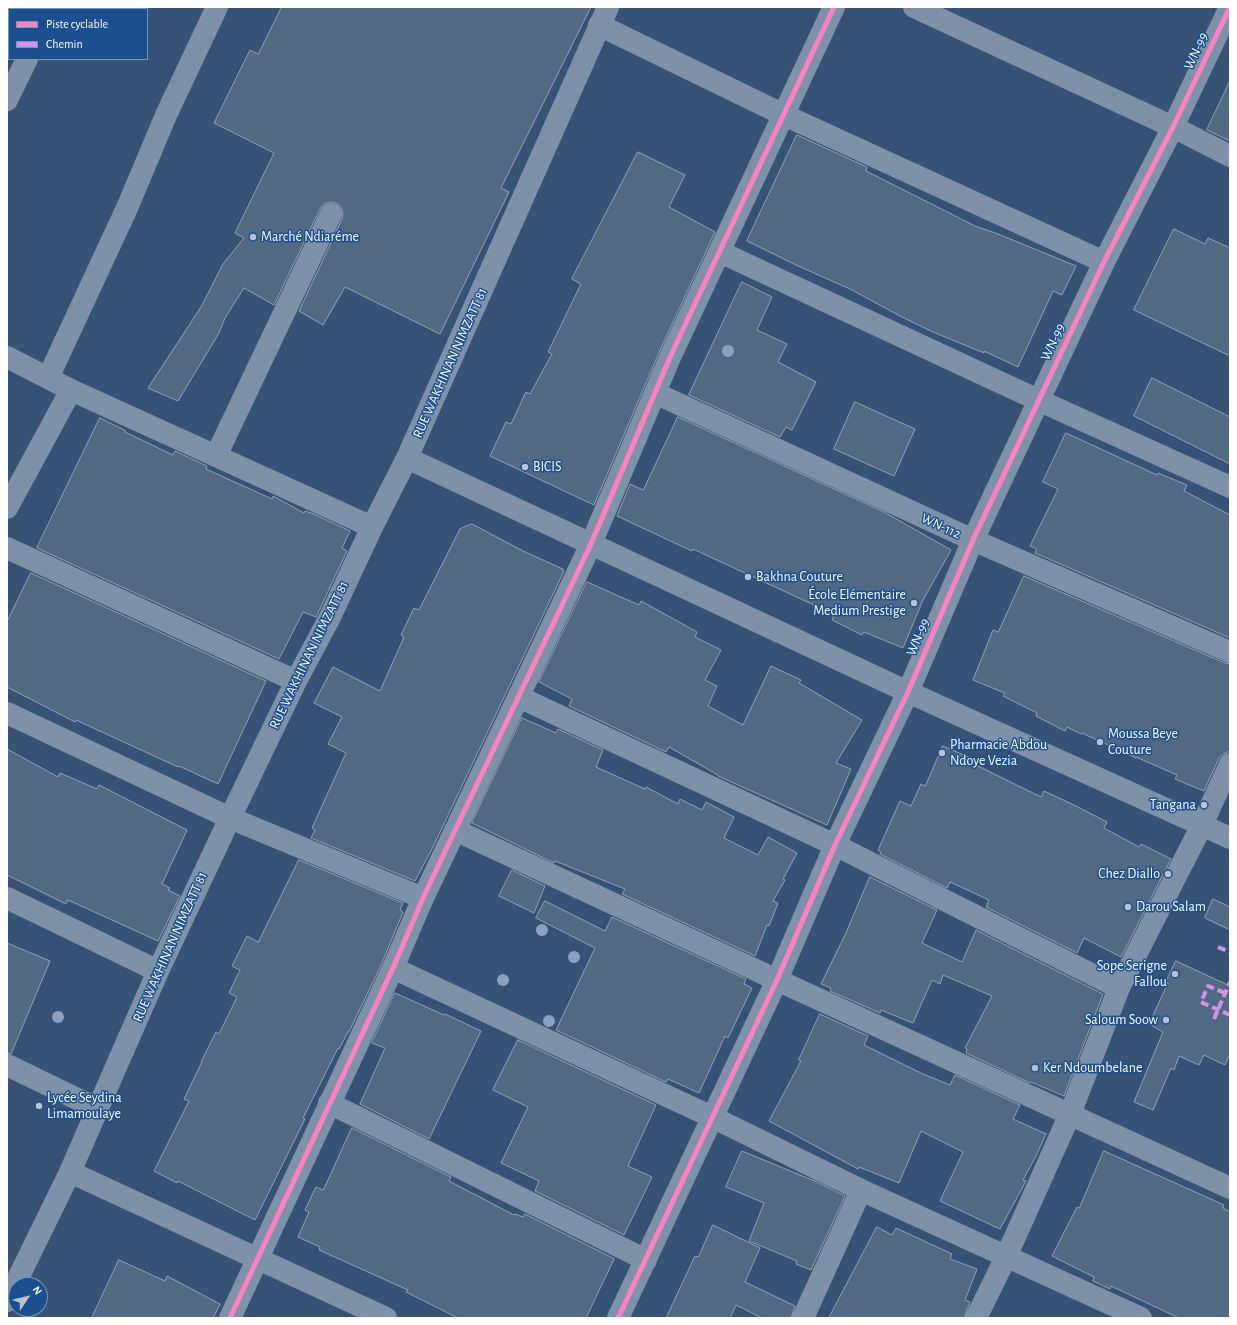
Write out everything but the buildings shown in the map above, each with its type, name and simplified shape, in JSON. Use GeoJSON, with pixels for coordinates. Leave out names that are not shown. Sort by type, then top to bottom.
{"type":"FeatureCollection","features":[{"type":"Feature","properties":{"kind":"street"},"geometry":{"type":"LineString","coordinates":[[48,378],[127,208],[167,113],[217,7]]}},
{"type":"Feature","properties":{"kind":"street"},"geometry":{"type":"LineString","coordinates":[[230,1318],[393,968],[423,898],[591,544],[671,355],[834,7]]}},
{"type":"Feature","properties":{"kind":"street"},"geometry":{"type":"LineString","coordinates":[[914,7],[1173,127],[1230,156]]}},
{"type":"Feature","properties":{"kind":"street","name":"WN-99"},"geometry":{"type":"LineString","coordinates":[[618,1318],[777,980],[835,845],[908,692],[973,540],[1038,400],[1104,262],[1173,127],[1230,7]]}},
{"type":"Feature","properties":{"kind":"street"},"geometry":{"type":"LineString","coordinates":[[603,16],[784,115],[1104,262]]}},
{"type":"Feature","properties":{"kind":"street","name":"RUE WAKHINAN NIMZATT 81"},"geometry":{"type":"LineString","coordinates":[[7,1301],[70,1172],[158,971],[230,818],[296,681],[330,616],[372,527],[407,458],[603,16]]}},
{"type":"Feature","properties":{"kind":"street"},"geometry":{"type":"LineString","coordinates":[[7,100],[27,60]]}},
{"type":"Feature","properties":{"kind":"street"},"geometry":{"type":"LineString","coordinates":[[216,456],[331,214]]}},
{"type":"Feature","properties":{"kind":"street"},"geometry":{"type":"LineString","coordinates":[[720,252],[1038,400],[1230,487]]}},
{"type":"Feature","properties":{"kind":"street"},"geometry":{"type":"LineString","coordinates":[[7,357],[71,390],[372,527]]}},
{"type":"Feature","properties":{"kind":"street"},"geometry":{"type":"LineString","coordinates":[[7,508],[71,390]]}},
{"type":"Feature","properties":{"kind":"street","name":"WN-112"},"geometry":{"type":"LineString","coordinates":[[655,393],[973,540],[1230,652]]}},
{"type":"Feature","properties":{"kind":"street"},"geometry":{"type":"LineString","coordinates":[[407,458],[908,692],[1230,838]]}},
{"type":"Feature","properties":{"kind":"street"},"geometry":{"type":"LineString","coordinates":[[7,548],[296,681]]}},
{"type":"Feature","properties":{"kind":"street"},"geometry":{"type":"LineString","coordinates":[[519,697],[835,845],[1119,988]]}},
{"type":"Feature","properties":{"kind":"street"},"geometry":{"type":"LineString","coordinates":[[7,713],[230,818],[423,898]]}},
{"type":"Feature","properties":{"kind":"street"},"geometry":{"type":"LineString","coordinates":[[976,1318],[1006,1256],[1070,1114],[1119,988],[1202,825],[1230,764]]}},
{"type":"Feature","properties":{"kind":"street"},"geometry":{"type":"LineString","coordinates":[[455,830],[1230,1188]]}},
{"type":"Feature","properties":{"kind":"street"},"geometry":{"type":"LineString","coordinates":[[7,898],[158,971]]}},
{"type":"Feature","properties":{"kind":"street"},"geometry":{"type":"LineString","coordinates":[[393,968],[712,1117],[861,1190],[1141,1318]]}},
{"type":"Feature","properties":{"kind":"street"},"geometry":{"type":"LineString","coordinates":[[7,1065],[98,1109]]}},
{"type":"Feature","properties":{"kind":"street"},"geometry":{"type":"LineString","coordinates":[[329,1103],[646,1260]]}},
{"type":"Feature","properties":{"kind":"street"},"geometry":{"type":"LineString","coordinates":[[70,1172],[386,1318]]}},
{"type":"Feature","properties":{"kind":"street"},"geometry":{"type":"LineString","coordinates":[[803,1318],[861,1190]]}},
{"type":"Feature","properties":{"kind":"marked path"},"geometry":{"type":"LineString","coordinates":[[1218,947],[1230,952]]}},
{"type":"Feature","properties":{"kind":"marked path"},"geometry":{"type":"LineString","coordinates":[[1214,1019],[1230,982]]}},
{"type":"Feature","properties":{"kind":"marked path"},"geometry":{"type":"LineString","coordinates":[[1225,993],[1208,986],[1201,1002],[1230,1015]]}},
{"type":"Feature","properties":{"kind":"cycle path"},"geometry":{"type":"LineString","coordinates":[[230,1318],[393,968],[423,898],[591,544],[671,355],[834,7]]}},
{"type":"Feature","properties":{"kind":"cycle path"},"geometry":{"type":"LineString","coordinates":[[618,1318],[777,980],[835,845],[908,692],[973,540],[1104,262],[1173,127],[1230,7]]}},
{"type":"Feature","properties":{"kind":"place","name":"Marché Ndiaréme"},"geometry":{"type":"Point","coordinates":[253,237]}},
{"type":"Feature","properties":{"kind":"place","name":"BICIS"},"geometry":{"type":"Point","coordinates":[525,467]}},
{"type":"Feature","properties":{"kind":"place","name":"Bakhna Couture"},"geometry":{"type":"Point","coordinates":[748,577]}},
{"type":"Feature","properties":{"kind":"place","name":"École Elémentaire Medium Prestige"},"geometry":{"type":"Point","coordinates":[914,603]}},
{"type":"Feature","properties":{"kind":"place","name":"Moussa Beye Couture"},"geometry":{"type":"Point","coordinates":[1100,742]}},
{"type":"Feature","properties":{"kind":"place","name":"Pharmacie Abdou Ndoye Vezia"},"geometry":{"type":"Point","coordinates":[942,753]}},
{"type":"Feature","properties":{"kind":"place","name":"Tangana"},"geometry":{"type":"Point","coordinates":[1204,805]}},
{"type":"Feature","properties":{"kind":"place","name":"Chez Diallo"},"geometry":{"type":"Point","coordinates":[1168,874]}},
{"type":"Feature","properties":{"kind":"place","name":"Darou Salam"},"geometry":{"type":"Point","coordinates":[1128,907]}},
{"type":"Feature","properties":{"kind":"place","name":"Sope Serigne Fallou"},"geometry":{"type":"Point","coordinates":[1175,974]}},
{"type":"Feature","properties":{"kind":"place","name":"Saloum Soow"},"geometry":{"type":"Point","coordinates":[1166,1020]}},
{"type":"Feature","properties":{"kind":"place","name":"Ker Ndoumbelane"},"geometry":{"type":"Point","coordinates":[1035,1068]}},
{"type":"Feature","properties":{"kind":"place","name":"Lycée Seydina Limamoulaye"},"geometry":{"type":"Point","coordinates":[39,1106]}}]}
